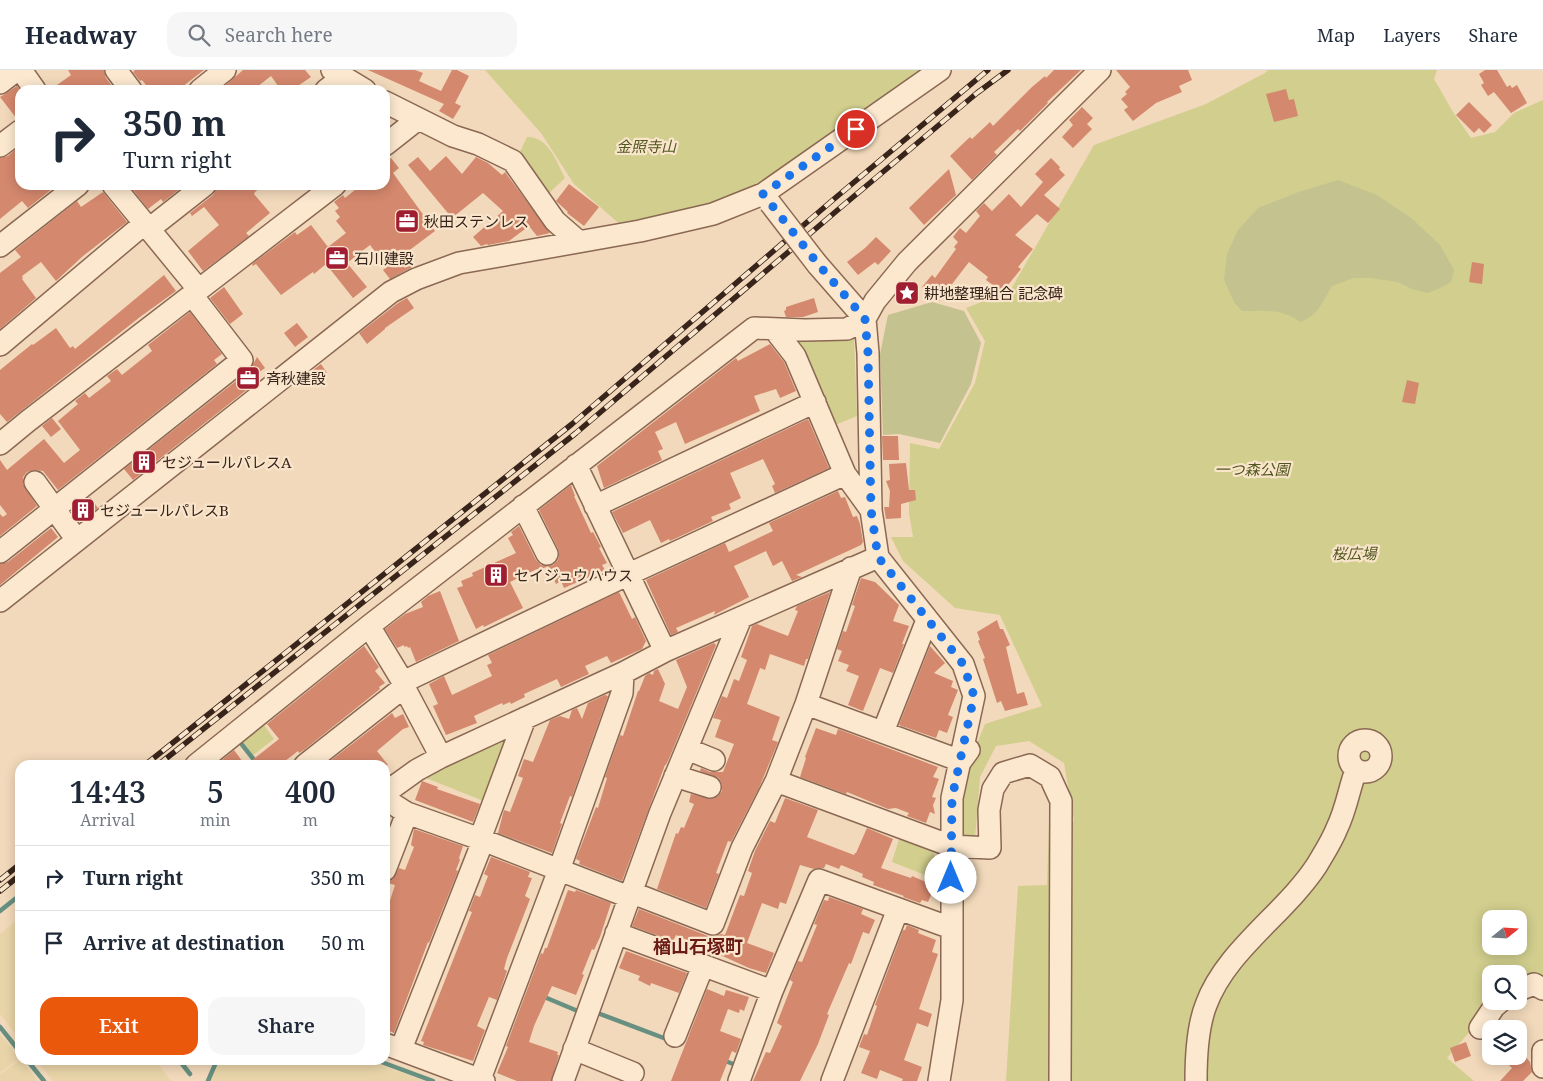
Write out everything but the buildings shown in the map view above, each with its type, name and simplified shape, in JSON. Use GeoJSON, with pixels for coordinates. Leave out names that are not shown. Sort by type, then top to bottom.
{"type":"FeatureCollection","features":[{"type":"Feature","properties":{"kind":"street"},"geometry":{"type":"LineString","coordinates":[[116,70],[127,85]]}},
{"type":"Feature","properties":{"kind":"street"},"geometry":{"type":"LineString","coordinates":[[206,85],[225,70]]}},
{"type":"Feature","properties":{"kind":"street"},"geometry":{"type":"LineString","coordinates":[[0,601],[391,292],[416,279],[459,263],[640,231],[766,199],[940,70]]}},
{"type":"Feature","properties":{"kind":"street"},"geometry":{"type":"LineString","coordinates":[[939,1081],[952,1000],[952,798],[974,696],[963,664],[878,557],[871,510],[868,353],[865,319],[875,301],[907,262],[1100,70]]}},
{"type":"Feature","properties":{"kind":"street"},"geometry":{"type":"LineString","coordinates":[[329,85],[337,73],[357,85]]}},
{"type":"Feature","properties":{"kind":"street"},"geometry":{"type":"LineString","coordinates":[[0,83],[25,75]]}},
{"type":"Feature","properties":{"kind":"street"},"geometry":{"type":"LineString","coordinates":[[390,105],[453,136],[478,144],[512,161],[555,222],[578,241]]}},
{"type":"Feature","properties":{"kind":"street"},"geometry":{"type":"LineString","coordinates":[[390,141],[418,119]]}},
{"type":"Feature","properties":{"kind":"street"},"geometry":{"type":"LineString","coordinates":[[0,146],[15,134]]}},
{"type":"Feature","properties":{"kind":"street"},"geometry":{"type":"LineString","coordinates":[[0,246],[72,190]]}},
{"type":"Feature","properties":{"kind":"street"},"geometry":{"type":"LineString","coordinates":[[0,552],[242,360],[147,226],[117,190]]}},
{"type":"Feature","properties":{"kind":"street"},"geometry":{"type":"LineString","coordinates":[[0,346],[147,226],[198,190]]}},
{"type":"Feature","properties":{"kind":"street"},"geometry":{"type":"LineString","coordinates":[[1,441],[328,190]]}},
{"type":"Feature","properties":{"kind":"street"},"geometry":{"type":"LineString","coordinates":[[766,199],[865,319]]}},
{"type":"Feature","properties":{"kind":"street"},"geometry":{"type":"LineString","coordinates":[[202,760],[369,626],[754,328],[805,330],[847,328],[865,319]]}},
{"type":"Feature","properties":{"kind":"street"},"geometry":{"type":"LineString","coordinates":[[774,329],[795,356],[845,474],[871,510]]}},
{"type":"Feature","properties":{"kind":"street"},"geometry":{"type":"LineString","coordinates":[[596,506],[815,402]]}},
{"type":"Feature","properties":{"kind":"street"},"geometry":{"type":"LineString","coordinates":[[870,458],[882,530],[890,555],[897,567],[971,651],[981,670],[984,691],[976,741],[960,760]]}},
{"type":"Feature","properties":{"kind":"street"},"geometry":{"type":"LineString","coordinates":[[576,465],[665,651]]}},
{"type":"Feature","properties":{"kind":"street"},"geometry":{"type":"LineString","coordinates":[[312,760],[404,685],[627,575],[845,474]]}},
{"type":"Feature","properties":{"kind":"street"},"geometry":{"type":"LineString","coordinates":[[36,482],[77,540]]}},
{"type":"Feature","properties":{"kind":"street"},"geometry":{"type":"LineString","coordinates":[[523,506],[547,554]]}},
{"type":"Feature","properties":{"kind":"street"},"geometry":{"type":"LineString","coordinates":[[390,789],[417,770],[441,757],[623,673],[665,651],[878,557]]}},
{"type":"Feature","properties":{"kind":"street"},"geometry":{"type":"LineString","coordinates":[[390,802],[407,813],[559,870],[713,924],[742,848],[776,781],[806,704],[851,568]]}},
{"type":"Feature","properties":{"kind":"street"},"geometry":{"type":"LineString","coordinates":[[563,1081],[630,894],[675,776],[740,618]]}},
{"type":"Feature","properties":{"kind":"street"},"geometry":{"type":"LineString","coordinates":[[883,732],[927,620]]}},
{"type":"Feature","properties":{"kind":"street"},"geometry":{"type":"LineString","coordinates":[[369,626],[404,685],[441,757]]}},
{"type":"Feature","properties":{"kind":"street"},"geometry":{"type":"LineString","coordinates":[[525,718],[480,839],[480,851],[393,1046],[482,1080],[622,693],[623,673]]}},
{"type":"Feature","properties":{"kind":"street"},"geometry":{"type":"LineString","coordinates":[[806,704],[960,760]]}},
{"type":"Feature","properties":{"kind":"street"},"geometry":{"type":"LineString","coordinates":[[687,749],[714,760]]}},
{"type":"Feature","properties":{"kind":"street"},"geometry":{"type":"LineString","coordinates":[[776,781],[951,846],[990,848],[989,810],[993,789],[1003,773],[1030,765],[1050,777],[1061,801],[1060,1081]]}},
{"type":"Feature","properties":{"kind":"street"},"geometry":{"type":"LineString","coordinates":[[1196,1081],[1202,1020],[1215,986],[1238,954],[1294,894],[1316,866],[1338,828],[1356,770]]}},
{"type":"Feature","properties":{"kind":"street"},"geometry":{"type":"LineString","coordinates":[[675,776],[710,788]]}},
{"type":"Feature","properties":{"kind":"street"},"geometry":{"type":"LineString","coordinates":[[390,857],[407,813]]}},
{"type":"Feature","properties":{"kind":"street"},"geometry":{"type":"LineString","coordinates":[[739,1081],[772,991],[818,880],[952,928]]}},
{"type":"Feature","properties":{"kind":"street"},"geometry":{"type":"LineString","coordinates":[[832,1081],[898,909]]}},
{"type":"Feature","properties":{"kind":"street"},"geometry":{"type":"LineString","coordinates":[[616,933],[772,991]]}},
{"type":"Feature","properties":{"kind":"street"},"geometry":{"type":"LineString","coordinates":[[675,1036],[704,966]]}},
{"type":"Feature","properties":{"kind":"street"},"geometry":{"type":"LineString","coordinates":[[1527,987],[1534,984],[1543,989]]}},
{"type":"Feature","properties":{"kind":"street"},"geometry":{"type":"LineString","coordinates":[[1480,1028],[1492,1010]]}},
{"type":"Feature","properties":{"kind":"street"},"geometry":{"type":"LineString","coordinates":[[574,1049],[633,1073]]}},
{"type":"Feature","properties":{"kind":"street"},"geometry":{"type":"LineString","coordinates":[[1543,1051],[1543,1067]]}},
{"type":"Feature","properties":{"kind":"shaded area"},"geometry":{"type":"Polygon","coordinates":[[[1338,180],[1377,195],[1411,218],[1440,245],[1454,270],[1451,282],[1427,293],[1412,289],[1398,282],[1371,278],[1354,278],[1332,286],[1316,312],[1300,322],[1280,312],[1242,311],[1234,302],[1224,280],[1227,254],[1238,230],[1258,208],[1299,192],[1338,180]]]}},
{"type":"Feature","properties":{"kind":"shaded area"},"geometry":{"type":"Polygon","coordinates":[[[932,302],[964,311],[981,343],[971,384],[940,443],[899,434],[883,435],[880,354],[888,315],[932,302]]]}},
{"type":"Feature","properties":{"kind":"shaded area"},"geometry":{"type":"Polygon","coordinates":[[[15,922],[15,1034],[0,1014],[0,934],[15,922]]]}},
{"type":"Feature","properties":{"kind":"shaded area"},"geometry":{"type":"Polygon","coordinates":[[[0,1034],[15,1053],[15,1061],[0,1073],[0,1034]]]}},
{"type":"Feature","properties":{"kind":"shaded area"},"geometry":{"type":"Polygon","coordinates":[[[15,1063],[15,1065],[25,1065],[38,1081],[0,1081],[0,1075],[15,1063]]]}},
{"type":"Feature","properties":{"kind":"shaded area"},"geometry":{"type":"Polygon","coordinates":[[[40,1065],[159,1065],[171,1081],[53,1081],[40,1065]]]}},
{"type":"Feature","properties":{"kind":"shaded area"},"geometry":{"type":"Polygon","coordinates":[[[218,1065],[381,1065],[424,1081],[211,1081],[218,1065]]]}},
{"type":"Feature","properties":{"kind":"green space","name":"金照寺山"},"geometry":{"type":"Polygon","coordinates":[[[485,70],[925,70],[733,210],[623,227],[574,184],[541,133],[485,70]]]}},
{"type":"Feature","properties":{"kind":"green space","name":"一つ森公園"},"geometry":{"type":"Polygon","coordinates":[[[1268,70],[1437,70],[1434,79],[1471,138],[1495,132],[1514,113],[1543,100],[1543,983],[1527,983],[1527,965],[1482,965],[1482,1010],[1488,1010],[1447,1058],[1474,1081],[1006,1081],[1018,886],[1047,885],[1049,824],[1074,821],[1064,763],[1029,741],[996,746],[980,777],[975,839],[962,839],[964,775],[985,724],[1042,706],[1000,615],[955,608],[903,561],[891,537],[913,537],[909,513],[910,443],[939,449],[975,383],[985,341],[966,308],[1010,291],[1094,145],[1206,104],[1268,70]]]}},
{"type":"Feature","properties":{"kind":"green space"},"geometry":{"type":"Polygon","coordinates":[[[527,137],[535,138],[546,145],[565,178],[547,195],[517,158],[527,137]]]}},
{"type":"Feature","properties":{"kind":"green space"},"geometry":{"type":"Polygon","coordinates":[[[797,334],[854,337],[857,416],[830,427],[793,343],[797,334]]]}},
{"type":"Feature","properties":{"kind":"green space"},"geometry":{"type":"Polygon","coordinates":[[[261,721],[274,739],[253,755],[240,737],[261,721]]]}},
{"type":"Feature","properties":{"kind":"green space"},"geometry":{"type":"Polygon","coordinates":[[[506,737],[509,746],[486,802],[426,778],[440,767],[506,737]]]}},
{"type":"Feature","properties":{"kind":"green space"},"geometry":{"type":"Polygon","coordinates":[[[900,836],[931,847],[935,856],[935,879],[892,862],[900,836]]]}},
{"type":"Feature","properties":{"kind":"waterway"},"geometry":{"type":"LineString","coordinates":[[240,742],[254,760]]}},
{"type":"Feature","properties":{"kind":"waterway"},"geometry":{"type":"LineString","coordinates":[[0,911],[15,899]]}},
{"type":"Feature","properties":{"kind":"waterway"},"geometry":{"type":"LineString","coordinates":[[542,996],[580,1012]]}},
{"type":"Feature","properties":{"kind":"waterway"},"geometry":{"type":"LineString","coordinates":[[595,1012],[669,1040]]}},
{"type":"Feature","properties":{"kind":"waterway"},"geometry":{"type":"LineString","coordinates":[[0,1027],[15,1046]]}},
{"type":"Feature","properties":{"kind":"waterway"},"geometry":{"type":"LineString","coordinates":[[723,1060],[738,1066]]}},
{"type":"Feature","properties":{"kind":"waterway"},"geometry":{"type":"LineString","coordinates":[[31,1065],[44,1081]]}},
{"type":"Feature","properties":{"kind":"waterway"},"geometry":{"type":"LineString","coordinates":[[183,1065],[190,1074]]}},
{"type":"Feature","properties":{"kind":"waterway"},"geometry":{"type":"LineString","coordinates":[[208,1081],[215,1065]]}},
{"type":"Feature","properties":{"kind":"waterway"},"geometry":{"type":"LineString","coordinates":[[390,1065],[433,1081]]}},
{"type":"Feature","properties":{"kind":"railway"},"geometry":{"type":"LineString","coordinates":[[151,760],[572,424],[834,199],[988,70]]}},
{"type":"Feature","properties":{"kind":"railway"},"geometry":{"type":"LineString","coordinates":[[164,760],[576,433],[840,208],[977,93],[1008,70]]}},
{"type":"Feature","properties":{"kind":"railway"},"geometry":{"type":"LineString","coordinates":[[0,880],[15,868]]}},
{"type":"Feature","properties":{"kind":"railway"},"geometry":{"type":"LineString","coordinates":[[0,891],[15,879]]}},
{"type":"Feature","properties":{"kind":"place","name":"秋田ステンレス"},"geometry":{"type":"Point","coordinates":[407,221]}},
{"type":"Feature","properties":{"kind":"place","name":"石川建設"},"geometry":{"type":"Point","coordinates":[337,258]}},
{"type":"Feature","properties":{"kind":"place","name":"耕地整理組合 記念碑"},"geometry":{"type":"Point","coordinates":[907,293]}},
{"type":"Feature","properties":{"kind":"place","name":"斉秋建設"},"geometry":{"type":"Point","coordinates":[248,378]}},
{"type":"Feature","properties":{"kind":"place","name":"セジュールパレスA"},"geometry":{"type":"Point","coordinates":[144,462]}},
{"type":"Feature","properties":{"kind":"place","name":"セジュールパレスB"},"geometry":{"type":"Point","coordinates":[83,510]}},
{"type":"Feature","properties":{"kind":"place","name":"セイジュウハウス"},"geometry":{"type":"Point","coordinates":[496,575]}},
{"type":"Feature","properties":{"kind":"district","name":"楢山石塚町"},"geometry":{"type":"Point","coordinates":[698,946]}},
{"type":"Feature","properties":{"kind":"route"},"geometry":{"type":"LineString","coordinates":[[856,129],[763,194],[818,264],[865,319],[868,353],[871,510],[878,557],[963,664],[974,696],[952,798],[951,878]]}},
{"type":"Feature","properties":{"kind":"park label","name":"桜広場"},"geometry":{"type":"Point","coordinates":[1354,553]}}]}
